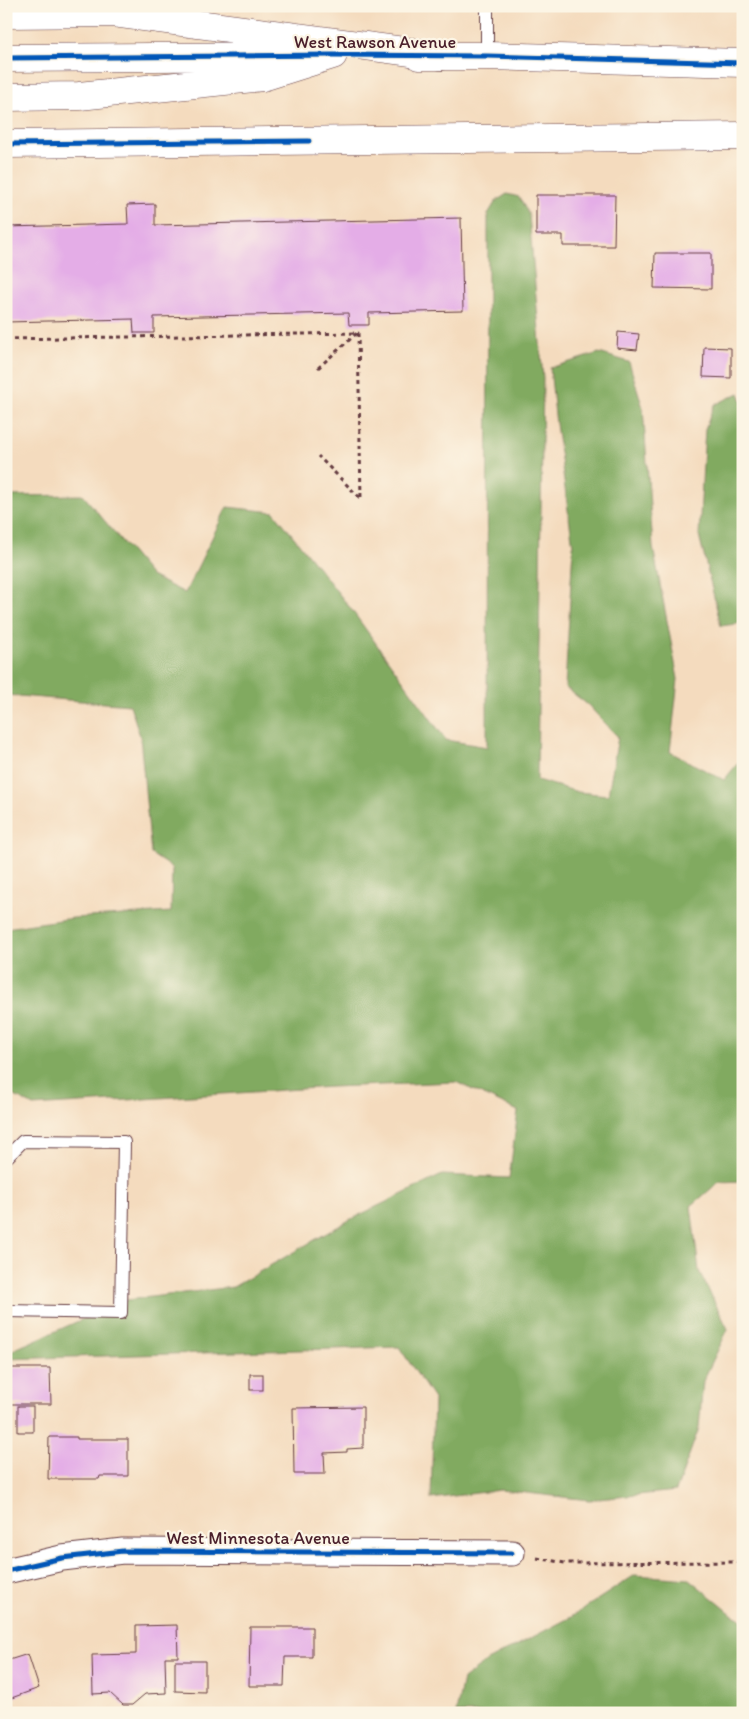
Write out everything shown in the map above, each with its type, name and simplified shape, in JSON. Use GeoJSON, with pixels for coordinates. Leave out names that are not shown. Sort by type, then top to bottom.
{"type":"FeatureCollection","features":[{"type":"Feature","properties":{"kind":"main road"},"geometry":{"type":"LineString","coordinates":[[6,14],[113,14],[442,56]]}},
{"type":"Feature","properties":{"kind":"main road","name":"West Rawson Avenue"},"geometry":{"type":"LineString","coordinates":[[6,58],[332,55],[487,56],[743,63]]}},
{"type":"Feature","properties":{"kind":"main road"},"geometry":{"type":"LineString","coordinates":[[6,97],[79,96],[263,77],[332,55]]}},
{"type":"Feature","properties":{"kind":"main road"},"geometry":{"type":"LineString","coordinates":[[6,144],[743,136]]}},
{"type":"Feature","properties":{"kind":"street","name":"West Minnesota Avenue"},"geometry":{"type":"LineString","coordinates":[[6,1570],[62,1558],[123,1551],[512,1553]]}},
{"type":"Feature","properties":{"kind":"lane"},"geometry":{"type":"LineString","coordinates":[[487,6],[487,56]]}},
{"type":"Feature","properties":{"kind":"lane"},"geometry":{"type":"LineString","coordinates":[[6,1158],[23,1141],[124,1142],[121,1313],[6,1311]]}},
{"type":"Feature","properties":{"kind":"path"},"geometry":{"type":"LineString","coordinates":[[6,339],[358,333]]}},
{"type":"Feature","properties":{"kind":"path"},"geometry":{"type":"LineString","coordinates":[[318,368],[358,333]]}},
{"type":"Feature","properties":{"kind":"path"},"geometry":{"type":"LineString","coordinates":[[318,456],[361,499],[358,333]]}},
{"type":"Feature","properties":{"kind":"path"},"geometry":{"type":"LineString","coordinates":[[512,1553],[565,1563],[743,1562]]}},
{"type":"Feature","properties":{"kind":"green space"},"geometry":{"type":"Polygon","coordinates":[[[507,194],[519,197],[529,215],[543,378],[537,780],[578,792],[608,795],[618,737],[588,705],[565,687],[573,546],[550,368],[599,353],[629,362],[643,408],[653,547],[678,679],[670,752],[724,780],[743,757],[743,1181],[719,1182],[691,1206],[699,1271],[728,1329],[703,1381],[699,1428],[676,1491],[589,1500],[500,1490],[431,1499],[434,1399],[399,1347],[6,1359],[6,1353],[126,1300],[233,1287],[351,1219],[442,1175],[509,1178],[518,1111],[456,1082],[332,1087],[33,1106],[6,1091],[6,928],[73,918],[171,912],[172,868],[151,854],[140,736],[130,705],[6,695],[6,496],[83,495],[151,576],[185,593],[227,507],[274,512],[351,609],[446,740],[487,747],[488,214],[496,201],[507,194]]]}},
{"type":"Feature","properties":{"kind":"green space"},"geometry":{"type":"Polygon","coordinates":[[[739,393],[743,404],[743,623],[721,626],[699,535],[705,429],[714,405],[739,393]]]}},
{"type":"Feature","properties":{"kind":"green space"},"geometry":{"type":"Polygon","coordinates":[[[635,1575],[689,1579],[733,1615],[743,1620],[743,1713],[456,1713],[463,1679],[487,1661],[571,1617],[635,1575]]]}},
{"type":"Feature","properties":{"kind":"building"},"geometry":{"type":"Polygon","coordinates":[[[536,195],[615,195],[614,246],[563,246],[563,235],[536,235],[536,195]]]}},
{"type":"Feature","properties":{"kind":"building"},"geometry":{"type":"Polygon","coordinates":[[[155,204],[155,225],[461,218],[463,311],[369,313],[369,325],[349,325],[348,313],[154,317],[154,333],[134,333],[133,319],[6,322],[6,227],[128,224],[127,205],[155,204]]]}},
{"type":"Feature","properties":{"kind":"building"},"geometry":{"type":"Polygon","coordinates":[[[655,253],[711,253],[711,289],[654,288],[655,253]]]}},
{"type":"Feature","properties":{"kind":"building"},"geometry":{"type":"Polygon","coordinates":[[[618,332],[639,334],[637,350],[617,348],[618,332]]]}},
{"type":"Feature","properties":{"kind":"building"},"geometry":{"type":"Polygon","coordinates":[[[704,347],[731,348],[731,378],[703,377],[704,347]]]}},
{"type":"Feature","properties":{"kind":"building"},"geometry":{"type":"Polygon","coordinates":[[[9,1368],[50,1368],[51,1404],[10,1404],[9,1368]]]}},
{"type":"Feature","properties":{"kind":"building"},"geometry":{"type":"Polygon","coordinates":[[[250,1374],[263,1374],[263,1390],[250,1390],[250,1374]]]}},
{"type":"Feature","properties":{"kind":"building"},"geometry":{"type":"Polygon","coordinates":[[[18,1406],[33,1406],[33,1432],[18,1432],[18,1406]]]}},
{"type":"Feature","properties":{"kind":"building"},"geometry":{"type":"Polygon","coordinates":[[[363,1407],[363,1448],[347,1449],[347,1452],[324,1453],[325,1474],[294,1474],[293,1408],[363,1407]]]}},
{"type":"Feature","properties":{"kind":"building"},"geometry":{"type":"Polygon","coordinates":[[[49,1437],[128,1439],[128,1476],[100,1476],[99,1479],[48,1479],[49,1437]]]}},
{"type":"Feature","properties":{"kind":"building"},"geometry":{"type":"Polygon","coordinates":[[[177,1625],[178,1657],[165,1657],[166,1693],[145,1694],[132,1705],[123,1705],[110,1693],[93,1694],[92,1655],[136,1654],[136,1626],[177,1625]]]}},
{"type":"Feature","properties":{"kind":"building"},"geometry":{"type":"Polygon","coordinates":[[[250,1627],[312,1627],[312,1657],[285,1657],[284,1686],[249,1686],[250,1627]]]}},
{"type":"Feature","properties":{"kind":"building"},"geometry":{"type":"Polygon","coordinates":[[[28,1654],[39,1688],[6,1700],[6,1661],[28,1654]]]}},
{"type":"Feature","properties":{"kind":"building"},"geometry":{"type":"Polygon","coordinates":[[[175,1661],[205,1661],[205,1692],[175,1691],[175,1661]]]}},
{"type":"Feature","properties":{"kind":"cycle path"},"geometry":{"type":"LineString","coordinates":[[6,58],[333,55],[487,56],[743,63]]}},
{"type":"Feature","properties":{"kind":"cycle path"},"geometry":{"type":"LineString","coordinates":[[6,144],[309,141]]}},
{"type":"Feature","properties":{"kind":"cycle path"},"geometry":{"type":"LineString","coordinates":[[6,1571],[62,1558],[123,1551],[512,1553]]}}]}
